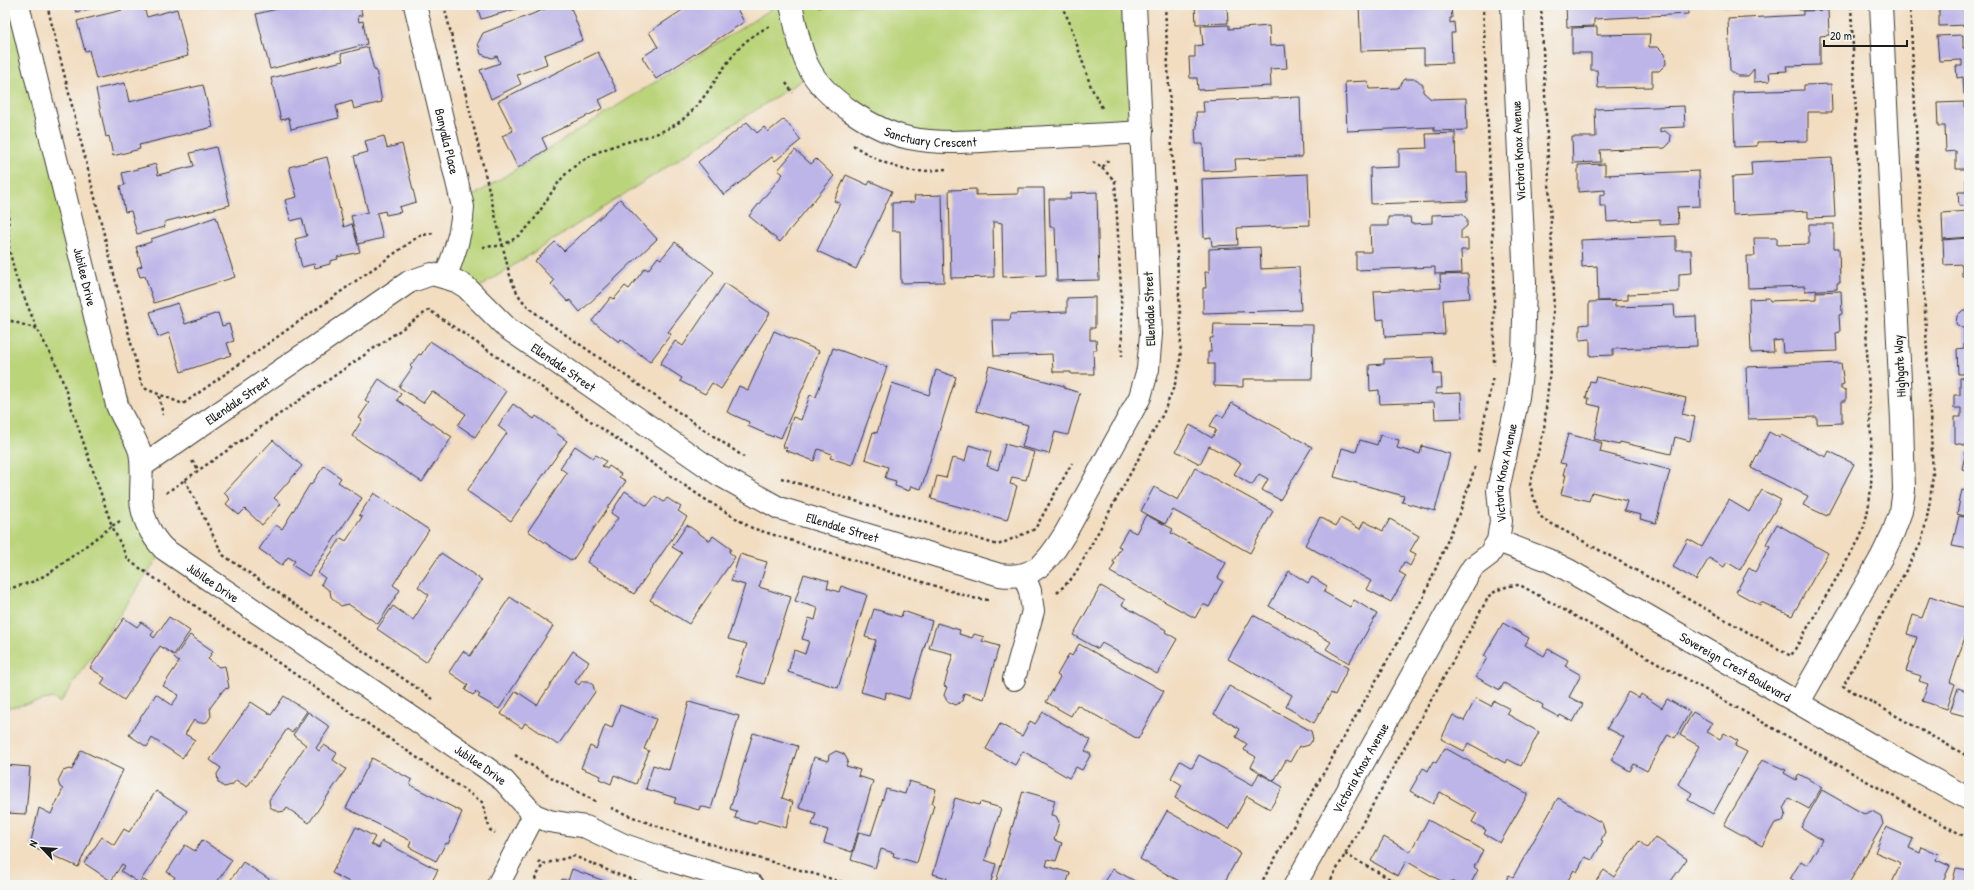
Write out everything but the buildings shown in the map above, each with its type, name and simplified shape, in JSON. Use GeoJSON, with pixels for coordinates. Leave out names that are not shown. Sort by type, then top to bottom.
{"type":"FeatureCollection","features":[{"type":"Feature","properties":{"kind":"street","name":"Jubilee Drive"},"geometry":{"type":"LineString","coordinates":[[18,5],[117,405],[123,420],[136,440],[142,466],[142,507],[155,540],[164,549],[492,772],[504,781],[534,815],[549,821],[586,827],[624,845],[658,857],[752,885]]}},
{"type":"Feature","properties":{"kind":"street","name":"Banyalla Place"},"geometry":{"type":"LineString","coordinates":[[415,5],[463,207],[462,225],[457,249],[445,277]]}},
{"type":"Feature","properties":{"kind":"street","name":"Sanctuary Crescent"},"geometry":{"type":"LineString","coordinates":[[791,5],[808,67],[818,80],[838,101],[863,118],[892,133],[910,138],[963,142],[1142,132]]}},
{"type":"Feature","properties":{"kind":"street","name":"Ellendale Street"},"geometry":{"type":"LineString","coordinates":[[142,466],[409,282],[432,274],[445,277],[466,286],[507,328],[718,474],[762,500],[779,508],[1000,574],[1012,576],[1024,575],[1034,571],[1044,562],[1066,532],[1137,404],[1145,384],[1151,334],[1136,5]]}},
{"type":"Feature","properties":{"kind":"street","name":"Victoria Knox Avenue"},"geometry":{"type":"LineString","coordinates":[[1295,885],[1465,580],[1477,563],[1489,555],[1498,541],[1501,520],[1498,490],[1518,397],[1523,357],[1525,323],[1525,282],[1512,5]]}},
{"type":"Feature","properties":{"kind":"street","name":"Highgate Way"},"geometry":{"type":"LineString","coordinates":[[1799,702],[1881,558],[1896,526],[1904,490],[1902,420],[1881,5]]}},
{"type":"Feature","properties":{"kind":"street","name":"Sovereign Crest Boulevard"},"geometry":{"type":"LineString","coordinates":[[1498,541],[1558,565],[1799,702],[1871,745],[1969,799]]}},
{"type":"Feature","properties":{"kind":"street"},"geometry":{"type":"LineString","coordinates":[[1014,680],[1033,611],[1030,591],[1024,575]]}},
{"type":"Feature","properties":{"kind":"street"},"geometry":{"type":"LineString","coordinates":[[498,885],[534,815]]}},
{"type":"Feature","properties":{"kind":"path"},"geometry":{"type":"LineString","coordinates":[[47,5],[143,388],[183,404],[420,236],[433,233]]}},
{"type":"Feature","properties":{"kind":"path"},"geometry":{"type":"LineString","coordinates":[[444,5],[513,287],[522,302],[531,310],[749,460]]}},
{"type":"Feature","properties":{"kind":"path"},"geometry":{"type":"LineString","coordinates":[[1061,5],[1071,27],[1091,87],[1105,115]]}},
{"type":"Feature","properties":{"kind":"path"},"geometry":{"type":"LineString","coordinates":[[1477,458],[1494,371],[1495,342],[1483,5]]}},
{"type":"Feature","properties":{"kind":"path"},"geometry":{"type":"LineString","coordinates":[[1549,522],[1791,656],[1849,557],[1860,538],[1867,521],[1872,495],[1851,5]]}},
{"type":"Feature","properties":{"kind":"path"},"geometry":{"type":"LineString","coordinates":[[480,248],[503,244],[522,234],[532,224],[554,187],[569,171],[581,162],[599,151],[617,144],[657,134],[682,121],[704,99],[743,44],[770,26]]}},
{"type":"Feature","properties":{"kind":"path"},"geometry":{"type":"LineString","coordinates":[[1102,168],[1115,181],[1121,289],[1122,360]]}},
{"type":"Feature","properties":{"kind":"path"},"geometry":{"type":"LineString","coordinates":[[5,180],[8,205],[8,237],[12,264],[37,329],[58,368],[112,526],[128,560],[482,802],[490,830],[501,837]]}},
{"type":"Feature","properties":{"kind":"path"},"geometry":{"type":"LineString","coordinates":[[165,494],[429,310],[703,498],[752,528],[973,598],[990,600]]}},
{"type":"Feature","properties":{"kind":"path"},"geometry":{"type":"LineString","coordinates":[[5,319],[37,329]]}},
{"type":"Feature","properties":{"kind":"path"},"geometry":{"type":"LineString","coordinates":[[159,395],[163,415]]}},
{"type":"Feature","properties":{"kind":"path"},"geometry":{"type":"LineString","coordinates":[[779,477],[998,545],[1035,529],[1076,456]]}},
{"type":"Feature","properties":{"kind":"path"},"geometry":{"type":"LineString","coordinates":[[1260,885],[1424,596],[1461,509],[1476,465]]}},
{"type":"Feature","properties":{"kind":"path"},"geometry":{"type":"LineString","coordinates":[[185,480],[223,555],[435,700]]}},
{"type":"Feature","properties":{"kind":"path"},"geometry":{"type":"LineString","coordinates":[[5,590],[35,581],[54,570],[112,526]]}},
{"type":"Feature","properties":{"kind":"path"},"geometry":{"type":"LineString","coordinates":[[1328,885],[1489,596],[1494,591],[1520,584],[1897,800],[1969,839]]}},
{"type":"Feature","properties":{"kind":"path"},"geometry":{"type":"LineString","coordinates":[[1843,686],[1969,757]]}},
{"type":"Feature","properties":{"kind":"path"},"geometry":{"type":"LineString","coordinates":[[512,753],[551,777],[601,804]]}},
{"type":"Feature","properties":{"kind":"path"},"geometry":{"type":"LineString","coordinates":[[607,807],[645,822],[852,885]]}},
{"type":"Feature","properties":{"kind":"path"},"geometry":{"type":"LineString","coordinates":[[1345,854],[1401,885]]}},
{"type":"Feature","properties":{"kind":"path"},"geometry":{"type":"LineString","coordinates":[[536,860],[543,864],[574,856],[619,875],[650,885]]}},
{"type":"Feature","properties":{"kind":"path"},"geometry":{"type":"LineString","coordinates":[[532,885],[543,864]]}},
{"type":"Feature","properties":{"kind":"green space"},"geometry":{"type":"Polygon","coordinates":[[[5,5],[18,5],[164,549],[60,703],[53,698],[5,709],[5,5]]]}},
{"type":"Feature","properties":{"kind":"green space"},"geometry":{"type":"Polygon","coordinates":[[[778,5],[1135,5],[1142,132],[910,138],[813,73],[472,292],[456,281],[462,203],[778,5]]]}}]}
